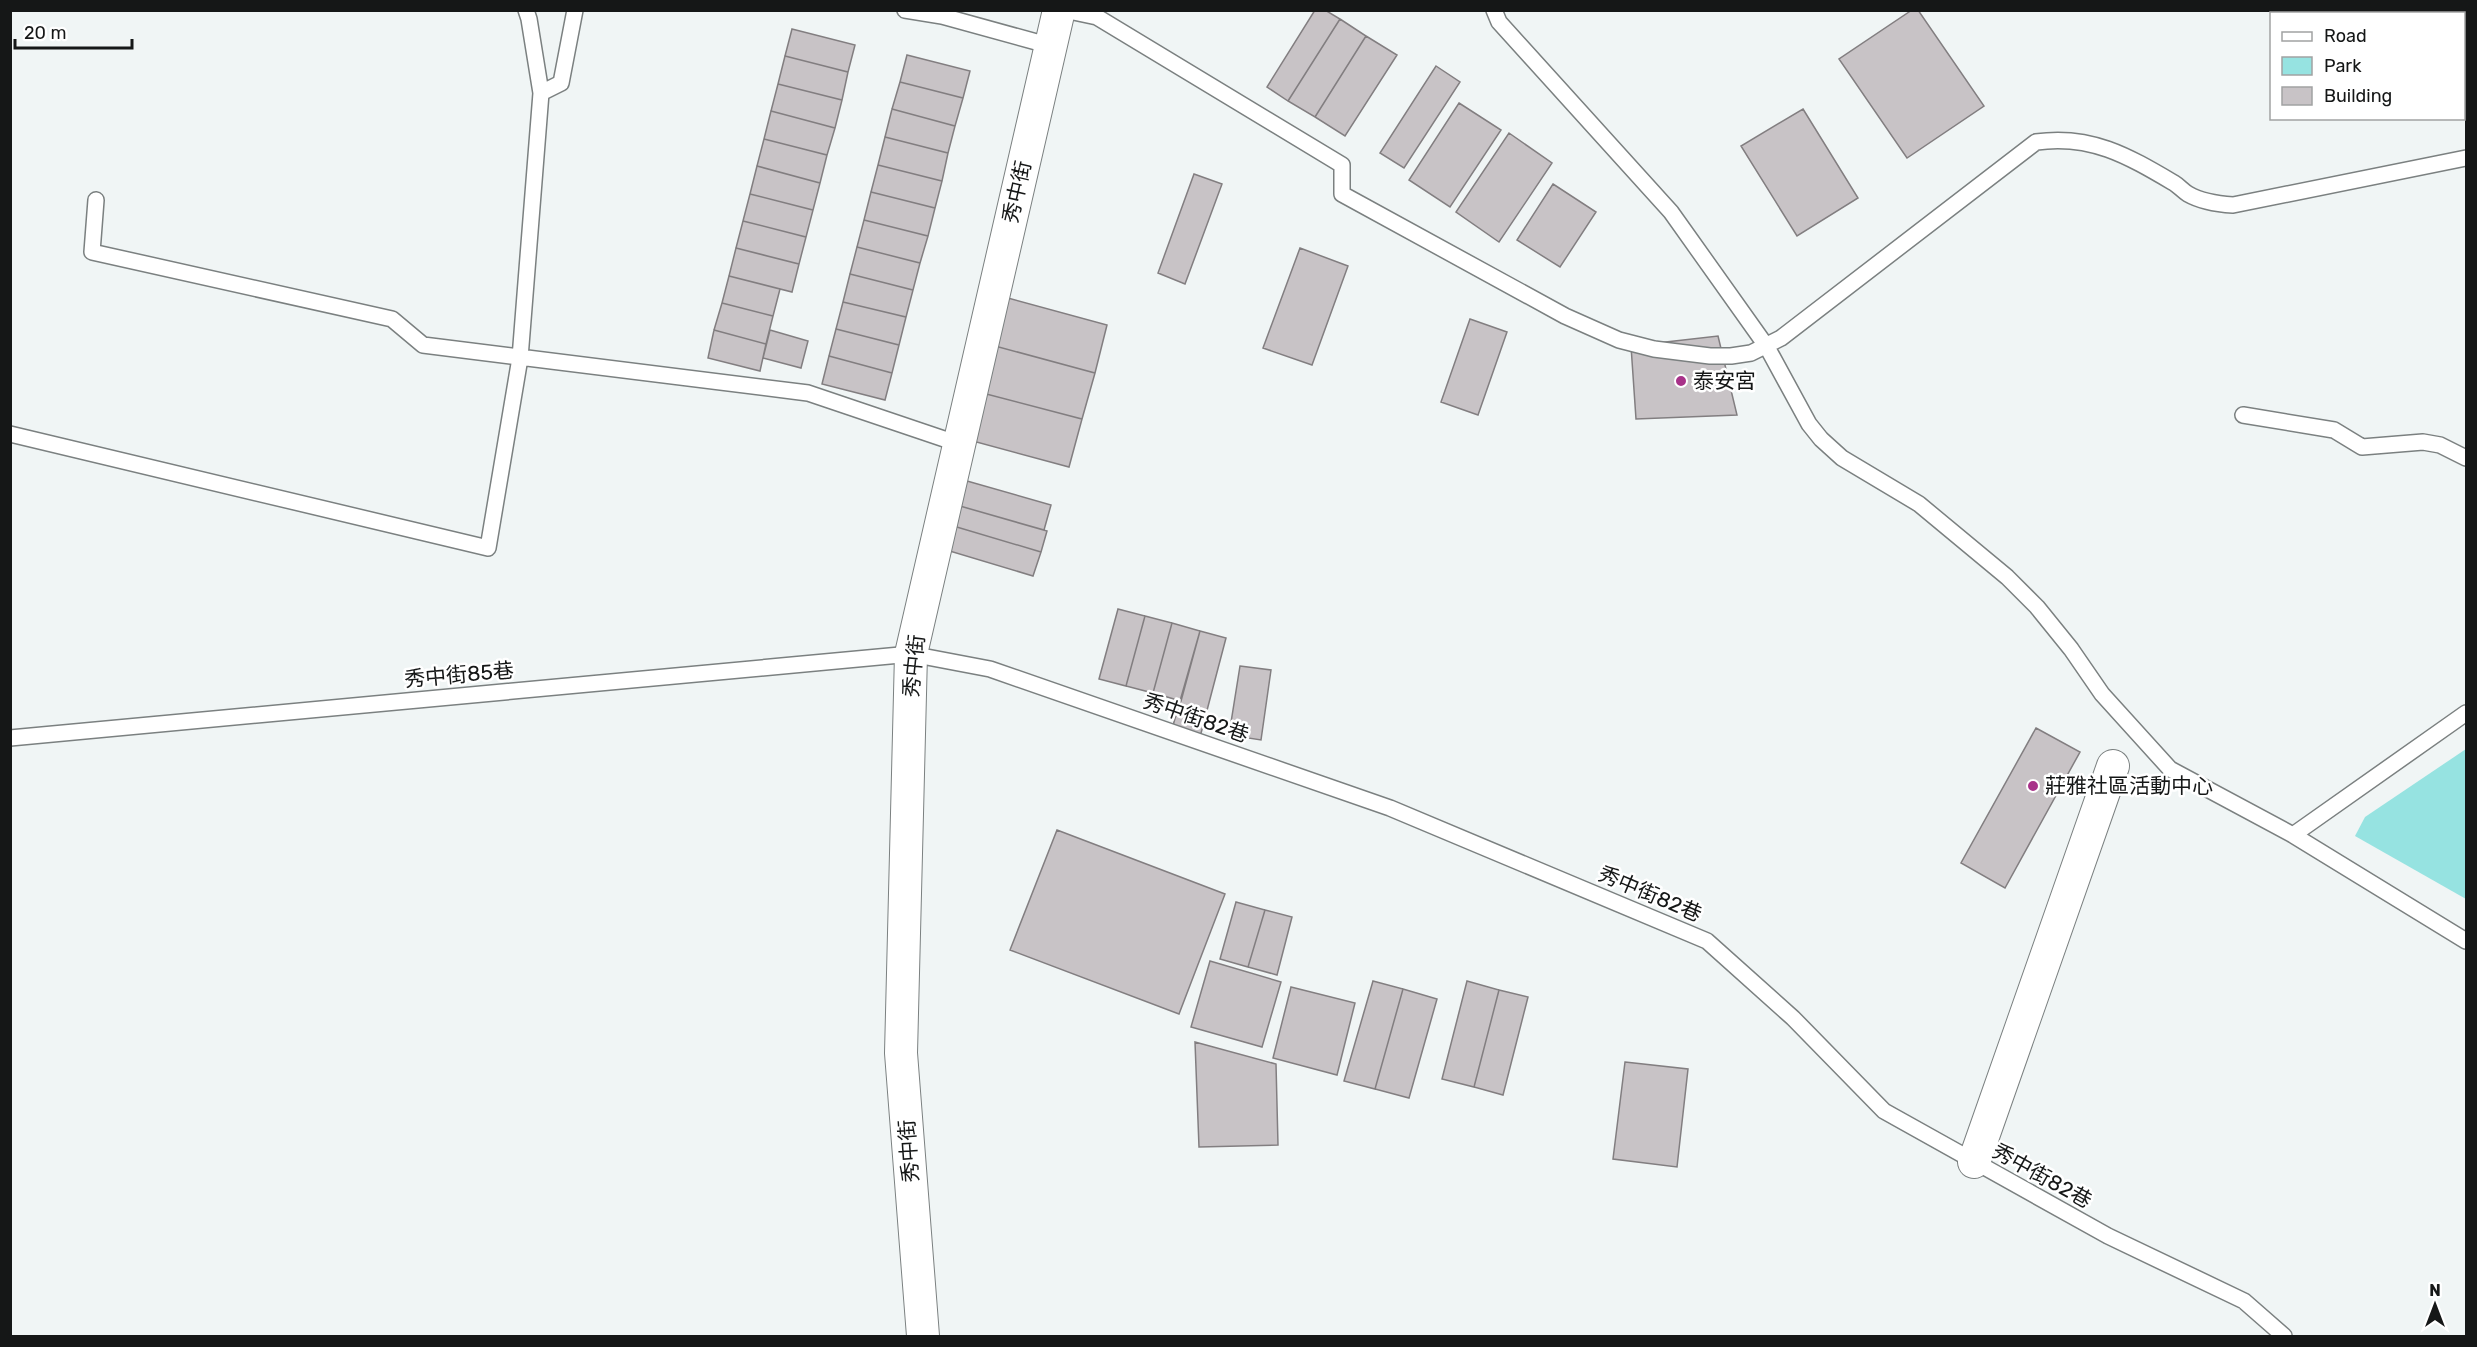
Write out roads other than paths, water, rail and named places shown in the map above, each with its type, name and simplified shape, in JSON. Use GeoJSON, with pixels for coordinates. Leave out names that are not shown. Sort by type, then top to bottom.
{"type":"FeatureCollection","features":[{"type":"Feature","properties":{"kind":"street","name":"秀中街"},"geometry":{"type":"LineString","coordinates":[[923,1336],[901,1053],[911,654],[1059,10]]}},
{"type":"Feature","properties":{"kind":"street"},"geometry":{"type":"LineString","coordinates":[[1974,1162],[2113,766]]}},
{"type":"Feature","properties":{"kind":"lane"},"geometry":{"type":"LineString","coordinates":[[10,434],[488,548],[520,358],[541,93],[526,10]]}},
{"type":"Feature","properties":{"kind":"lane"},"geometry":{"type":"LineString","coordinates":[[541,93],[561,83],[575,10]]}},
{"type":"Feature","properties":{"kind":"lane"},"geometry":{"type":"LineString","coordinates":[[905,10],[942,16],[1051,46]]}},
{"type":"Feature","properties":{"kind":"lane"},"geometry":{"type":"LineString","coordinates":[[1064,10],[1097,17],[1342,165],[1342,194],[1591,329],[1619,340],[1654,349],[1710,356],[1731,356],[1767,347],[1781,338],[2036,142],[2058,139],[2080,140],[2102,146],[2176,184],[2188,194],[2202,200],[2233,205],[2466,158]]}},
{"type":"Feature","properties":{"kind":"lane"},"geometry":{"type":"LineString","coordinates":[[1494,10],[1499,22],[1671,212],[1767,347],[1809,424],[1821,439],[1842,458],[1919,504],[2007,577],[2037,607],[2071,649],[2102,694],[2170,769],[2293,835],[2466,941]]}},
{"type":"Feature","properties":{"kind":"lane"},"geometry":{"type":"LineString","coordinates":[[96,200],[92,252],[392,320],[423,345],[808,393],[959,444]]}},
{"type":"Feature","properties":{"kind":"lane"},"geometry":{"type":"LineString","coordinates":[[2243,415],[2334,430],[2362,447],[2422,442],[2440,445],[2466,458]]}},
{"type":"Feature","properties":{"kind":"lane","name":"秀中街85巷"},"geometry":{"type":"LineString","coordinates":[[10,738],[911,654]]}},
{"type":"Feature","properties":{"kind":"lane","name":"秀中街82巷"},"geometry":{"type":"LineString","coordinates":[[911,654],[990,669],[1390,808],[1707,941],[1793,1018],[1884,1111],[2108,1236],[2244,1301],[2284,1336]]}},
{"type":"Feature","properties":{"kind":"lane"},"geometry":{"type":"LineString","coordinates":[[2293,835],[2466,712]]}},
{"type":"Feature","properties":{"kind":"place","name":"泰安宮"},"geometry":{"type":"Point","coordinates":[1681,381]}},
{"type":"Feature","properties":{"kind":"place","name":"莊雅社區活動中心"},"geometry":{"type":"Point","coordinates":[2033,786]}}]}
